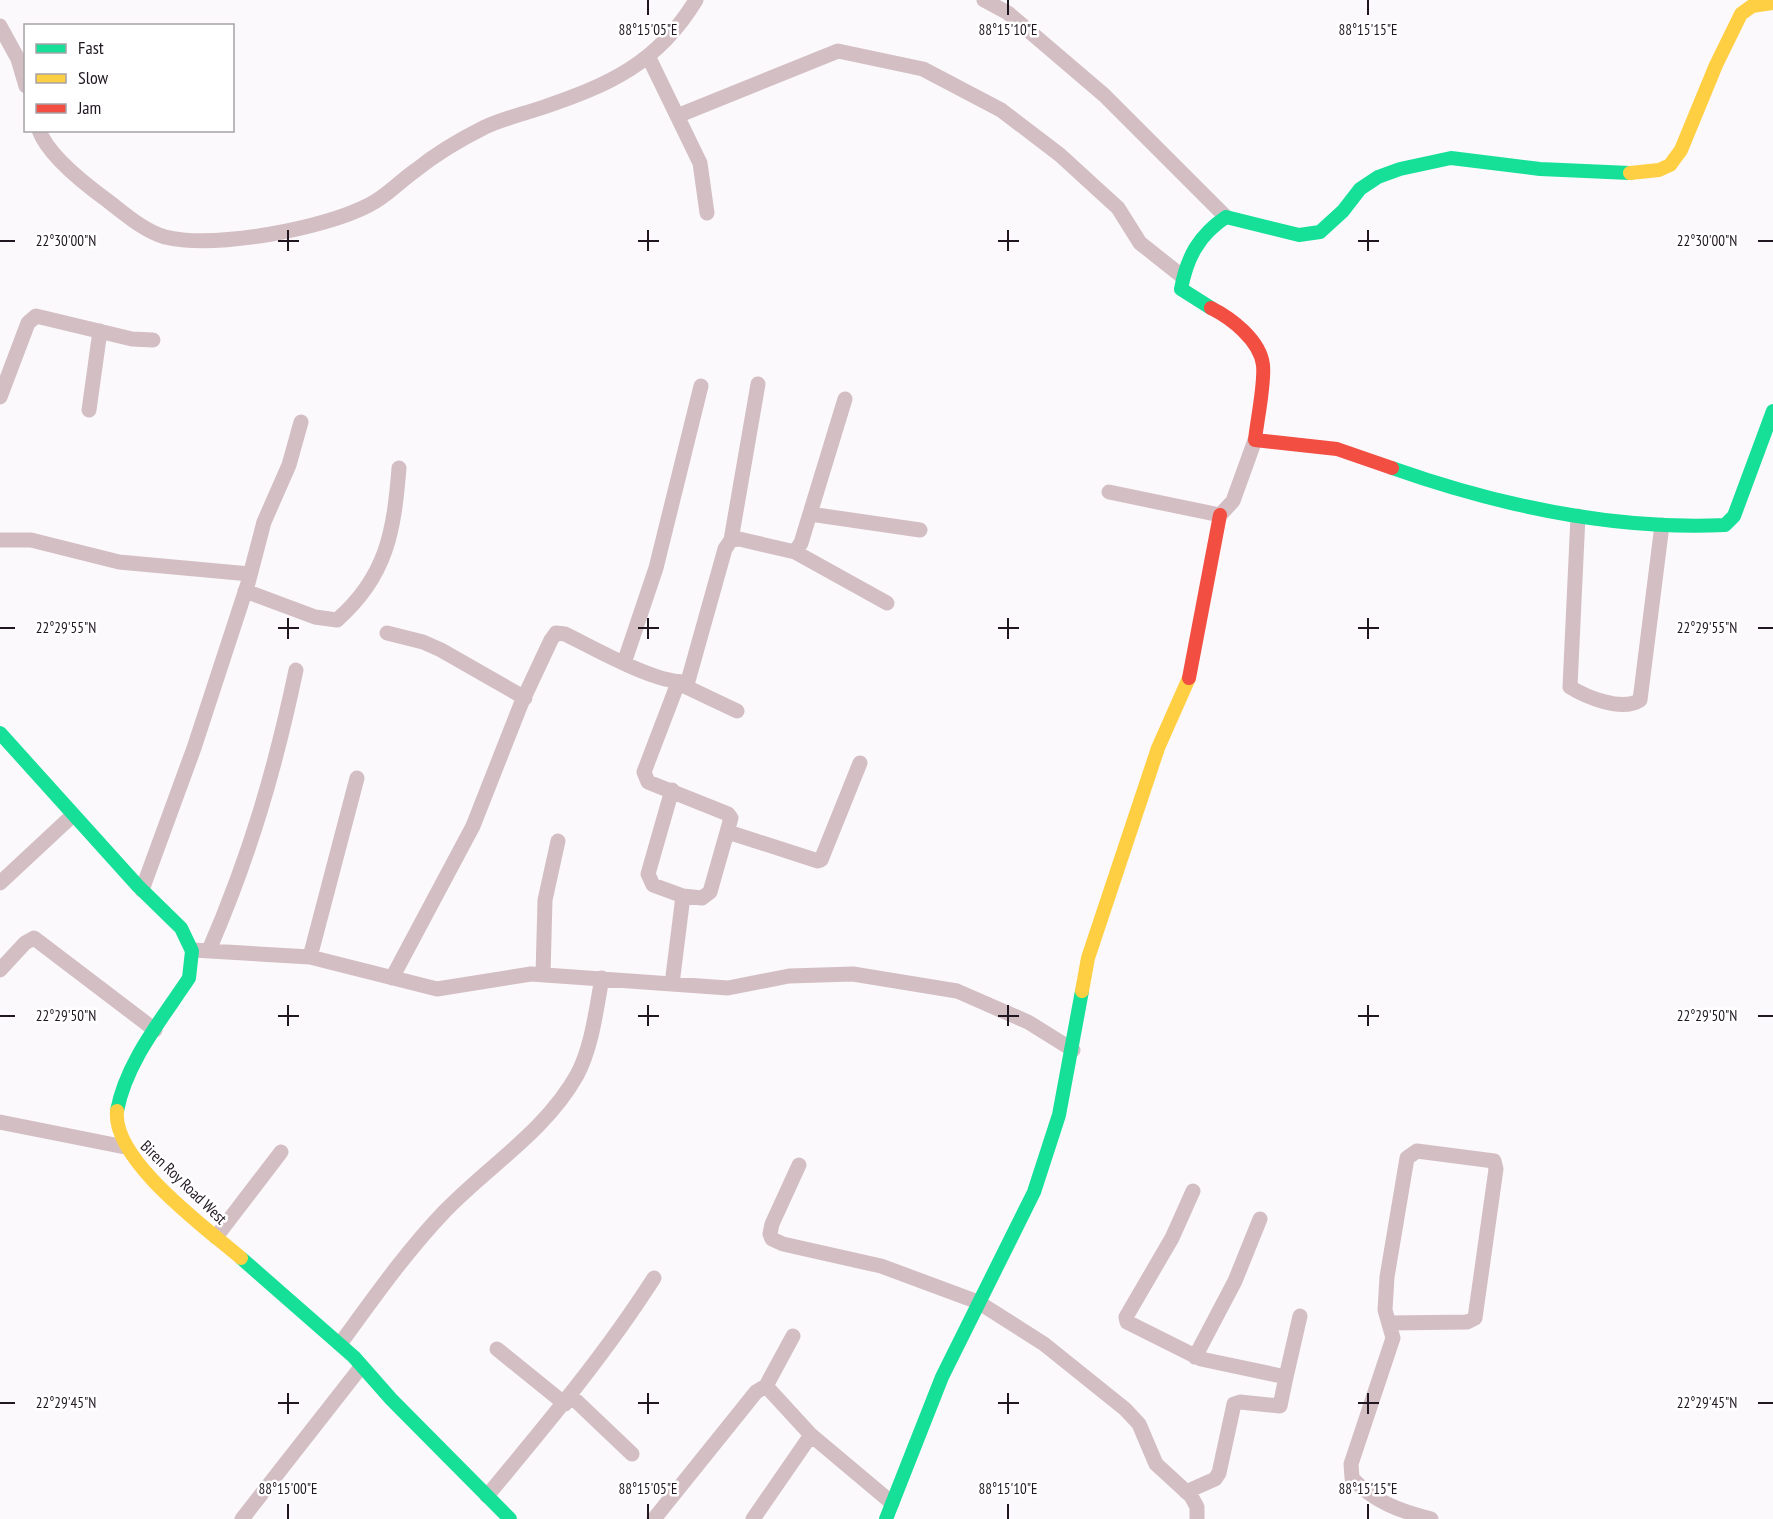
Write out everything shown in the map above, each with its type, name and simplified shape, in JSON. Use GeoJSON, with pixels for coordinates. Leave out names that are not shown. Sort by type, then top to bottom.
{"type":"FeatureCollection","features":[{"type":"Feature","properties":{"kind":"street"},"geometry":{"type":"LineString","coordinates":[[40,132],[52,153],[101,196],[143,227],[163,236],[184,240],[267,235],[342,216],[370,205],[444,150],[488,126],[579,95],[649,58],[683,22],[696,0]]}},
{"type":"Feature","properties":{"kind":"street"},"geometry":{"type":"LineString","coordinates":[[984,0],[1008,13],[1104,95],[1226,217],[1299,236],[1320,232],[1343,211],[1360,189],[1378,177],[1400,169],[1451,159],[1540,169],[1635,173],[1659,170],[1670,165],[1681,150],[1716,65],[1741,14],[1752,6],[1773,3]]}},
{"type":"Feature","properties":{"kind":"street"},"geometry":{"type":"LineString","coordinates":[[0,26],[18,59],[24,79]]}},
{"type":"Feature","properties":{"kind":"street"},"geometry":{"type":"LineString","coordinates":[[677,116],[838,51],[923,69],[1001,110],[1060,155],[1118,208],[1140,243],[1183,277]]}},
{"type":"Feature","properties":{"kind":"street"},"geometry":{"type":"LineString","coordinates":[[649,58],[700,163],[707,213]]}},
{"type":"Feature","properties":{"kind":"street"},"geometry":{"type":"LineString","coordinates":[[886,1519],[942,1377],[1034,1192],[1059,1115],[1073,1050],[1082,983],[1089,958],[1158,748],[1189,677],[1220,514],[1233,501],[1256,440],[1263,365],[1260,354],[1231,319],[1190,298],[1180,289],[1199,237],[1226,217]]}},
{"type":"Feature","properties":{"kind":"street"},"geometry":{"type":"LineString","coordinates":[[0,397],[28,322],[36,316],[132,339],[153,340]]}},
{"type":"Feature","properties":{"kind":"street"},"geometry":{"type":"LineString","coordinates":[[88,410],[96,370],[100,331]]}},
{"type":"Feature","properties":{"kind":"street"},"geometry":{"type":"LineString","coordinates":[[678,683],[688,681],[693,671],[725,549],[731,540],[758,384]]}},
{"type":"Feature","properties":{"kind":"street"},"geometry":{"type":"LineString","coordinates":[[624,663],[656,568],[701,386]]}},
{"type":"Feature","properties":{"kind":"street"},"geometry":{"type":"LineString","coordinates":[[795,552],[801,543],[845,399]]}},
{"type":"Feature","properties":{"kind":"street"},"geometry":{"type":"LineString","coordinates":[[1256,440],[1337,449],[1445,487],[1578,516],[1662,525],[1717,527],[1731,520],[1756,462],[1773,411]]}},
{"type":"Feature","properties":{"kind":"street"},"geometry":{"type":"LineString","coordinates":[[142,890],[190,758],[245,591],[264,522],[286,471],[301,422]]}},
{"type":"Feature","properties":{"kind":"street"},"geometry":{"type":"LineString","coordinates":[[245,591],[315,617],[337,620],[373,578],[381,561],[395,523],[399,468]]}},
{"type":"Feature","properties":{"kind":"street"},"geometry":{"type":"LineString","coordinates":[[1109,492],[1220,514]]}},
{"type":"Feature","properties":{"kind":"street"},"geometry":{"type":"LineString","coordinates":[[810,514],[921,530]]}},
{"type":"Feature","properties":{"kind":"street"},"geometry":{"type":"LineString","coordinates":[[1578,516],[1570,687],[1582,695],[1622,705],[1634,705],[1640,700],[1662,525]]}},
{"type":"Feature","properties":{"kind":"street"},"geometry":{"type":"LineString","coordinates":[[0,540],[31,540],[119,562],[250,574]]}},
{"type":"Feature","properties":{"kind":"street"},"geometry":{"type":"LineString","coordinates":[[731,540],[795,552],[887,603]]}},
{"type":"Feature","properties":{"kind":"street"},"geometry":{"type":"LineString","coordinates":[[387,633],[423,642],[441,650],[525,698]]}},
{"type":"Feature","properties":{"kind":"street"},"geometry":{"type":"LineString","coordinates":[[392,978],[473,826],[525,698],[556,633],[565,634],[624,663],[678,683],[737,711]]}},
{"type":"Feature","properties":{"kind":"street"},"geometry":{"type":"LineString","coordinates":[[209,950],[247,856],[275,768],[296,670]]}},
{"type":"Feature","properties":{"kind":"street"},"geometry":{"type":"LineString","coordinates":[[672,790],[648,880],[653,885],[683,896],[702,898],[710,892],[731,818],[728,814],[672,790],[648,782],[644,772],[678,683]]}},
{"type":"Feature","properties":{"kind":"street"},"geometry":{"type":"LineString","coordinates":[[0,733],[142,890],[186,935],[193,950],[310,957],[437,989],[514,975],[602,978],[728,988],[789,976],[853,974],[942,987],[969,996],[1028,1022],[1073,1050]]}},
{"type":"Feature","properties":{"kind":"street"},"geometry":{"type":"LineString","coordinates":[[728,832],[818,861],[821,860],[860,763]]}},
{"type":"Feature","properties":{"kind":"street"},"geometry":{"type":"LineString","coordinates":[[310,957],[357,778]]}},
{"type":"Feature","properties":{"kind":"street"},"geometry":{"type":"LineString","coordinates":[[0,883],[73,815]]}},
{"type":"Feature","properties":{"kind":"street"},"geometry":{"type":"LineString","coordinates":[[543,975],[544,900],[558,841]]}},
{"type":"Feature","properties":{"kind":"street"},"geometry":{"type":"LineString","coordinates":[[672,984],[683,896]]}},
{"type":"Feature","properties":{"kind":"street"},"geometry":{"type":"LineString","coordinates":[[0,970],[25,943],[34,938],[155,1030]]}},
{"type":"Feature","properties":{"kind":"street","name":"Biren Roy Road West"},"geometry":{"type":"LineString","coordinates":[[193,950],[194,963],[189,978],[130,1068],[120,1093],[116,1114],[118,1131],[125,1147],[135,1162],[216,1237],[340,1344],[510,1519]]}},
{"type":"Feature","properties":{"kind":"street"},"geometry":{"type":"LineString","coordinates":[[340,1344],[411,1247],[447,1209],[519,1146],[577,1075],[593,1025],[602,978]]}},
{"type":"Feature","properties":{"kind":"street"},"geometry":{"type":"LineString","coordinates":[[0,1122],[125,1147]]}},
{"type":"Feature","properties":{"kind":"street"},"geometry":{"type":"LineString","coordinates":[[216,1237],[281,1152]]}},
{"type":"Feature","properties":{"kind":"street"},"geometry":{"type":"LineString","coordinates":[[1389,1323],[1467,1322],[1474,1318],[1496,1168],[1494,1161],[1417,1152],[1409,1154],[1387,1277],[1385,1310],[1391,1344],[1351,1472],[1356,1482],[1381,1502],[1404,1512],[1431,1519]]}},
{"type":"Feature","properties":{"kind":"street"},"geometry":{"type":"LineString","coordinates":[[799,1165],[772,1224],[770,1234],[772,1239],[783,1244],[881,1266],[978,1302],[1049,1348],[1125,1409],[1139,1424],[1156,1464],[1186,1492],[1197,1507],[1197,1519]]}},
{"type":"Feature","properties":{"kind":"street"},"geometry":{"type":"LineString","coordinates":[[1194,1191],[1172,1238],[1126,1317],[1130,1324],[1195,1357],[1286,1377]]}},
{"type":"Feature","properties":{"kind":"street"},"geometry":{"type":"LineString","coordinates":[[1195,1357],[1235,1281],[1260,1219]]}},
{"type":"Feature","properties":{"kind":"street"},"geometry":{"type":"LineString","coordinates":[[487,1496],[568,1400],[614,1340],[654,1278]]}},
{"type":"Feature","properties":{"kind":"street"},"geometry":{"type":"LineString","coordinates":[[1186,1492],[1215,1479],[1219,1473],[1234,1404],[1240,1402],[1280,1407],[1300,1316]]}},
{"type":"Feature","properties":{"kind":"street"},"geometry":{"type":"LineString","coordinates":[[654,1519],[756,1392],[766,1386],[794,1336]]}},
{"type":"Feature","properties":{"kind":"street"},"geometry":{"type":"LineString","coordinates":[[497,1349],[568,1400],[632,1455]]}},
{"type":"Feature","properties":{"kind":"street"},"geometry":{"type":"LineString","coordinates":[[242,1519],[361,1367]]}},
{"type":"Feature","properties":{"kind":"street"},"geometry":{"type":"LineString","coordinates":[[766,1386],[811,1435],[892,1503]]}},
{"type":"Feature","properties":{"kind":"street"},"geometry":{"type":"LineString","coordinates":[[753,1519],[811,1435]]}},
{"type":"Feature","properties":{"kind":"traffic: fast"},"geometry":{"type":"LineString","coordinates":[[1211,308],[1181,289],[1187,267],[1201,239],[1226,217],[1299,235],[1320,232],[1343,211],[1360,189],[1378,177],[1400,169],[1451,158],[1540,169],[1630,173]]}},
{"type":"Feature","properties":{"kind":"traffic: fast"},"geometry":{"type":"LineString","coordinates":[[1392,468],[1473,493],[1556,512],[1640,523],[1683,526],[1725,525],[1734,516],[1773,411]]}},
{"type":"Feature","properties":{"kind":"traffic: fast"},"geometry":{"type":"LineString","coordinates":[[0,733],[138,886],[181,928],[192,951],[189,978],[137,1058],[128,1075],[117,1111]]}},
{"type":"Feature","properties":{"kind":"traffic: fast"},"geometry":{"type":"LineString","coordinates":[[886,1519],[942,1377],[1034,1192],[1059,1115],[1082,991]]}},
{"type":"Feature","properties":{"kind":"traffic: fast"},"geometry":{"type":"LineString","coordinates":[[241,1258],[354,1357],[391,1399],[510,1519]]}},
{"type":"Feature","properties":{"kind":"traffic: slow"},"geometry":{"type":"LineString","coordinates":[[1630,173],[1659,170],[1670,165],[1681,150],[1716,65],[1741,14],[1752,6],[1773,3]]}},
{"type":"Feature","properties":{"kind":"traffic: slow"},"geometry":{"type":"LineString","coordinates":[[1082,991],[1088,958],[1158,748],[1189,678]]}},
{"type":"Feature","properties":{"kind":"traffic: slow"},"geometry":{"type":"LineString","coordinates":[[117,1111],[119,1130],[129,1150],[145,1171],[164,1192],[241,1258]]}},
{"type":"Feature","properties":{"kind":"traffic: jam"},"geometry":{"type":"LineString","coordinates":[[1211,308],[1243,331],[1251,339],[1261,356],[1263,382],[1255,440],[1337,449],[1392,468]]}},
{"type":"Feature","properties":{"kind":"traffic: jam"},"geometry":{"type":"LineString","coordinates":[[1189,678],[1220,515]]}}]}
